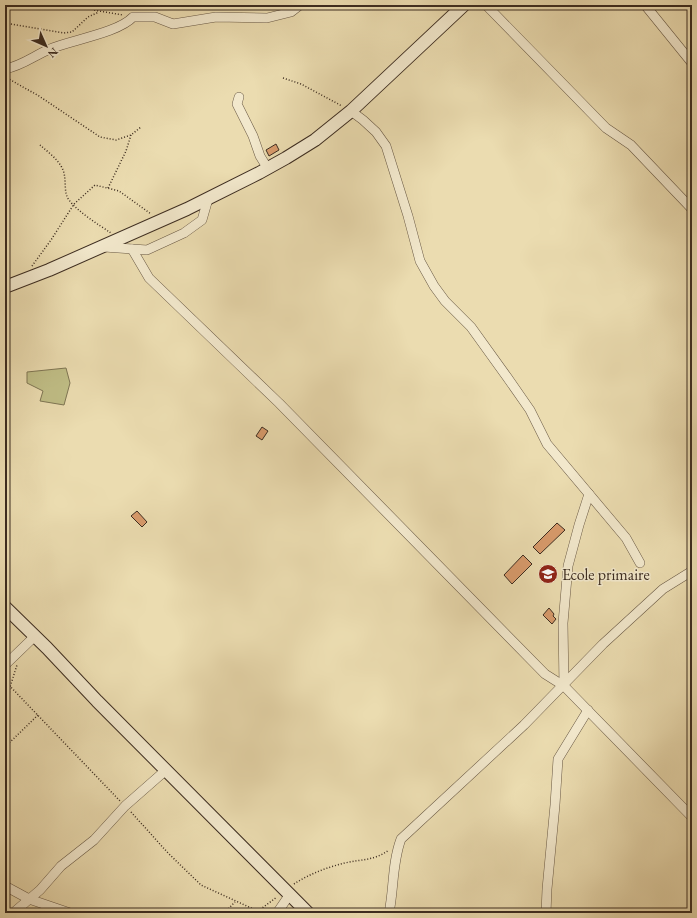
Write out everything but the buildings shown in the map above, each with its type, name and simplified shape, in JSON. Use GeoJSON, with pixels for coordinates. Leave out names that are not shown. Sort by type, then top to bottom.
{"type":"FeatureCollection","features":[{"type":"Feature","properties":{"kind":"street"},"geometry":{"type":"LineString","coordinates":[[5,69],[25,62],[50,49],[128,22],[133,17],[154,17],[173,24],[216,17],[267,18],[291,12],[300,5]]}},
{"type":"Feature","properties":{"kind":"street"},"geometry":{"type":"LineString","coordinates":[[5,287],[104,247],[208,199],[268,169],[315,140],[351,112],[464,5]]}},
{"type":"Feature","properties":{"kind":"street"},"geometry":{"type":"LineString","coordinates":[[486,5],[606,128],[631,145],[692,209]]}},
{"type":"Feature","properties":{"kind":"street"},"geometry":{"type":"LineString","coordinates":[[645,5],[692,63]]}},
{"type":"Feature","properties":{"kind":"street"},"geometry":{"type":"LineString","coordinates":[[239,97],[237,104],[253,136],[260,156],[268,169]]}},
{"type":"Feature","properties":{"kind":"street"},"geometry":{"type":"LineString","coordinates":[[351,112],[363,120],[376,132],[386,146],[408,216],[420,261],[434,286],[445,301],[471,328],[530,410],[547,444],[626,538],[640,563]]}},
{"type":"Feature","properties":{"kind":"street"},"geometry":{"type":"LineString","coordinates":[[104,247],[147,250],[184,232],[202,220],[208,199]]}},
{"type":"Feature","properties":{"kind":"street"},"geometry":{"type":"LineString","coordinates":[[132,249],[149,278],[279,404],[545,674],[564,686],[692,817]]}},
{"type":"Feature","properties":{"kind":"street"},"geometry":{"type":"LineString","coordinates":[[564,686],[563,623],[568,566],[589,494]]}},
{"type":"Feature","properties":{"kind":"street"},"geometry":{"type":"LineString","coordinates":[[389,913],[396,853],[401,839],[524,725],[564,686],[603,644],[663,589],[692,571]]}},
{"type":"Feature","properties":{"kind":"street"},"geometry":{"type":"LineString","coordinates":[[5,607],[308,913]]}},
{"type":"Feature","properties":{"kind":"street"},"geometry":{"type":"LineString","coordinates":[[5,665],[35,636]]}},
{"type":"Feature","properties":{"kind":"street"},"geometry":{"type":"LineString","coordinates":[[546,913],[546,889],[556,805],[558,759],[588,710]]}},
{"type":"Feature","properties":{"kind":"street"},"geometry":{"type":"LineString","coordinates":[[13,913],[40,890],[61,866],[94,840],[125,806],[166,770]]}},
{"type":"Feature","properties":{"kind":"street"},"geometry":{"type":"LineString","coordinates":[[5,886],[29,899],[70,913]]}},
{"type":"Feature","properties":{"kind":"street"},"geometry":{"type":"LineString","coordinates":[[277,913],[288,892]]}},
{"type":"Feature","properties":{"kind":"path"},"geometry":{"type":"LineString","coordinates":[[87,5],[93,10],[99,12],[133,17]]}},
{"type":"Feature","properties":{"kind":"path"},"geometry":{"type":"LineString","coordinates":[[5,23],[64,33],[72,32],[88,17],[99,12]]}},
{"type":"Feature","properties":{"kind":"path"},"geometry":{"type":"LineString","coordinates":[[5,77],[39,96],[100,137],[116,140],[131,135],[142,127]]}},
{"type":"Feature","properties":{"kind":"path"},"geometry":{"type":"LineString","coordinates":[[283,78],[301,84],[351,112]]}},
{"type":"Feature","properties":{"kind":"path"},"geometry":{"type":"LineString","coordinates":[[108,188],[126,151],[131,135]]}},
{"type":"Feature","properties":{"kind":"path"},"geometry":{"type":"LineString","coordinates":[[40,145],[56,160],[63,170],[66,194],[69,200],[90,219],[121,239]]}},
{"type":"Feature","properties":{"kind":"path"},"geometry":{"type":"LineString","coordinates":[[19,282],[42,253],[74,204],[95,185],[119,191],[161,221]]}},
{"type":"Feature","properties":{"kind":"path"},"geometry":{"type":"LineString","coordinates":[[5,722],[8,713],[10,687],[22,648]]}},
{"type":"Feature","properties":{"kind":"path"},"geometry":{"type":"LineString","coordinates":[[5,747],[38,715]]}},
{"type":"Feature","properties":{"kind":"path"},"geometry":{"type":"LineString","coordinates":[[252,913],[258,911],[288,892],[291,885],[304,877],[345,863],[377,858],[401,839]]}},
{"type":"Feature","properties":{"kind":"path"},"geometry":{"type":"LineString","coordinates":[[224,913],[236,901]]}},
{"type":"Feature","properties":{"kind":"shaded area"},"geometry":{"type":"Polygon","coordinates":[[[66,368],[70,383],[64,405],[40,401],[43,391],[27,383],[27,372],[66,368]]]}},
{"type":"Feature","properties":{"kind":"place","name":"Ecole primaire"},"geometry":{"type":"Point","coordinates":[548,574]}}]}
